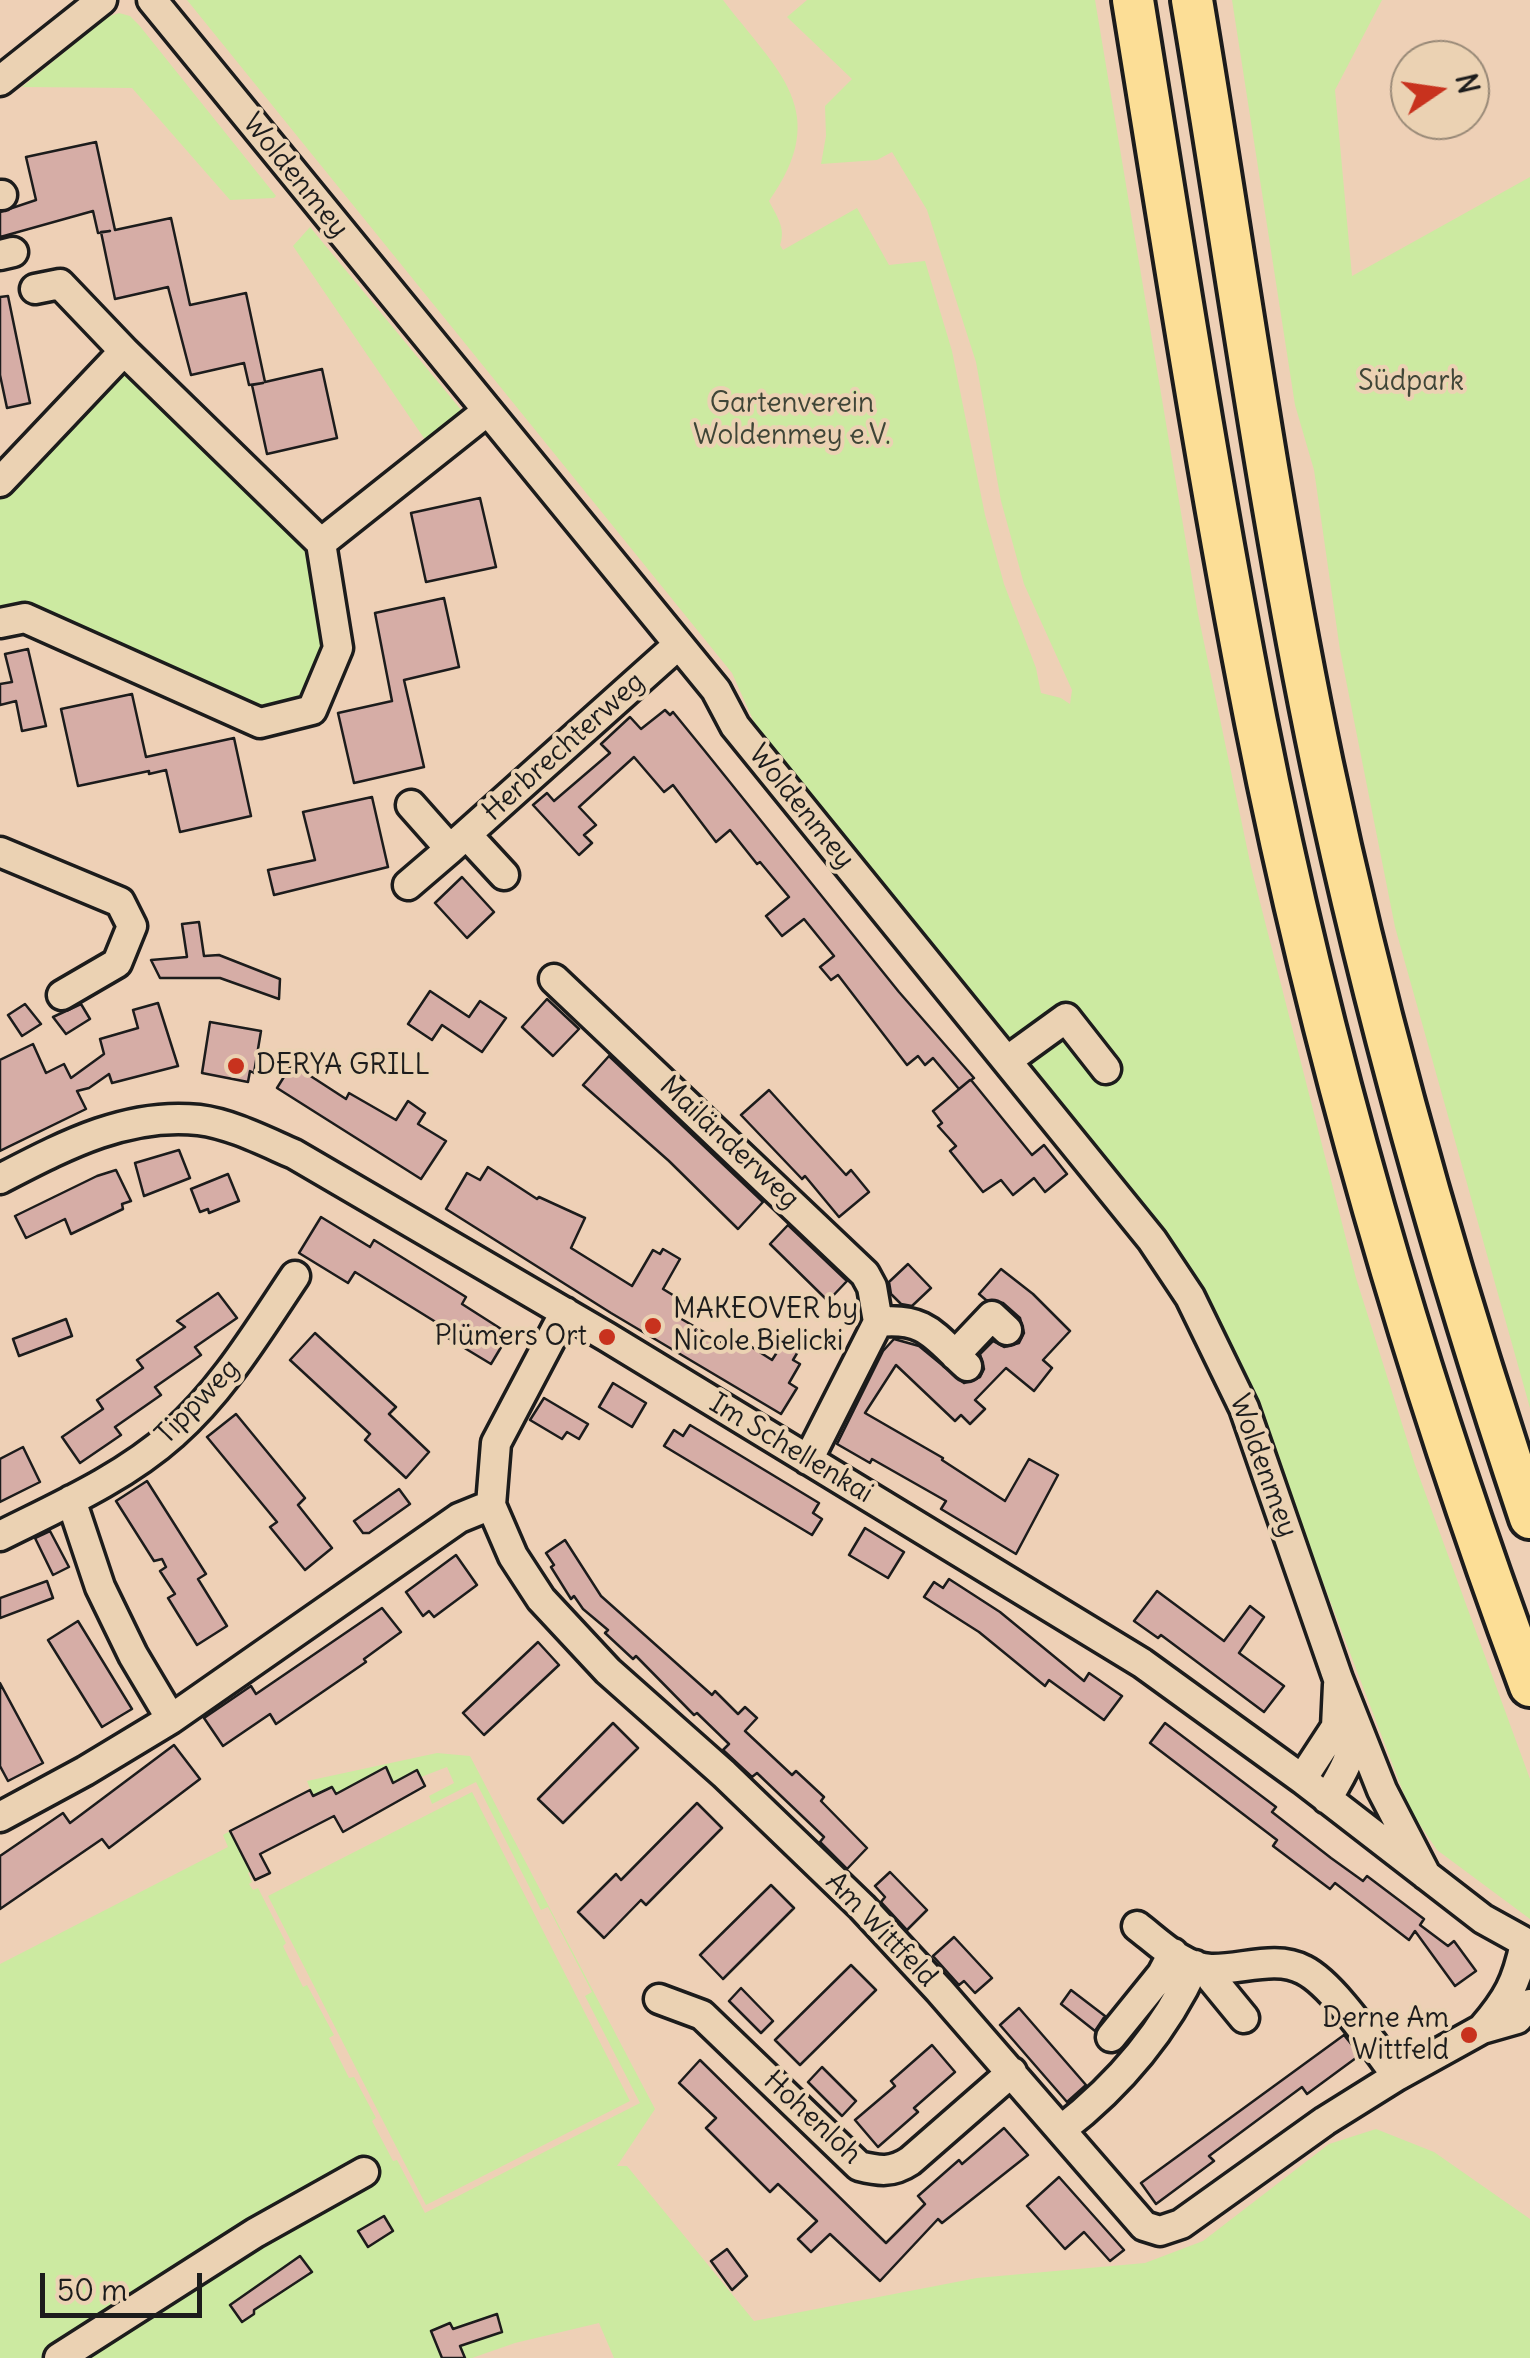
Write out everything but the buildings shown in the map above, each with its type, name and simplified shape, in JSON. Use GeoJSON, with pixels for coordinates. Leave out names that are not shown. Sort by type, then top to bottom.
{"type":"FeatureCollection","features":[{"type":"Feature","properties":{"kind":"highway"},"geometry":{"type":"LineString","coordinates":[[1133,0],[1256,724],[1312,967],[1373,1204],[1437,1417],[1530,1686]]}},
{"type":"Feature","properties":{"kind":"highway"},"geometry":{"type":"LineString","coordinates":[[1192,0],[1270,482],[1322,763],[1420,1166],[1486,1388],[1530,1518]]}},
{"type":"Feature","properties":{"kind":"street"},"geometry":{"type":"LineString","coordinates":[[0,81],[102,0]]}},
{"type":"Feature","properties":{"kind":"street","name":"Woldenmey"},"geometry":{"type":"LineString","coordinates":[[152,0],[716,690],[735,726],[1152,1240],[1190,1297],[1244,1408],[1338,1679],[1382,1790],[1426,1875]]}},
{"type":"Feature","properties":{"kind":"street"},"geometry":{"type":"LineString","coordinates":[[0,623],[24,618],[260,722],[312,710],[338,648],[321,543],[60,284],[35,288]]}},
{"type":"Feature","properties":{"kind":"street"},"geometry":{"type":"LineString","coordinates":[[0,482],[124,351]]}},
{"type":"Feature","properties":{"kind":"street"},"geometry":{"type":"LineString","coordinates":[[321,543],[486,412]]}},
{"type":"Feature","properties":{"kind":"street","name":"Herbrechterweg"},"geometry":{"type":"LineString","coordinates":[[408,885],[678,646]]}},
{"type":"Feature","properties":{"kind":"street"},"geometry":{"type":"LineString","coordinates":[[411,805],[504,875]]}},
{"type":"Feature","properties":{"kind":"street"},"geometry":{"type":"LineString","coordinates":[[0,852],[120,902],[132,926],[117,962],[62,995]]}},
{"type":"Feature","properties":{"kind":"street","name":"Mailänderweg"},"geometry":{"type":"LineString","coordinates":[[554,978],[857,1262],[872,1287],[878,1322]]}},
{"type":"Feature","properties":{"kind":"street"},"geometry":{"type":"LineString","coordinates":[[1008,1060],[1066,1018],[1106,1069]]}},
{"type":"Feature","properties":{"kind":"street","name":"Im Schellenkai"},"geometry":{"type":"LineString","coordinates":[[0,1179],[72,1142],[132,1122],[201,1120],[249,1134],[294,1154],[565,1312],[1142,1663],[1302,1779],[1482,1919],[1528,1944]]}},
{"type":"Feature","properties":{"kind":"street","name":"Tippweg"},"geometry":{"type":"LineString","coordinates":[[0,1536],[135,1463],[186,1422],[241,1358],[296,1276]]}},
{"type":"Feature","properties":{"kind":"street","name":"Am Wittfeld"},"geometry":{"type":"LineString","coordinates":[[565,1312],[496,1443],[491,1505],[513,1556],[546,1606],[608,1671],[724,1774],[862,1907],[1012,2072],[1144,2226],[1160,2230],[1181,2224],[1325,2121],[1482,2029],[1517,2018],[1530,2004]]}},
{"type":"Feature","properties":{"kind":"street"},"geometry":{"type":"LineString","coordinates":[[808,1460],[878,1322],[904,1320],[920,1324],[961,1361],[992,1316],[1007,1330]]}},
{"type":"Feature","properties":{"kind":"street"},"geometry":{"type":"LineString","coordinates":[[71,1500],[100,1587],[133,1655],[171,1719]]}},
{"type":"Feature","properties":{"kind":"street"},"geometry":{"type":"LineString","coordinates":[[0,1816],[171,1719],[459,1518],[491,1505]]}},
{"type":"Feature","properties":{"kind":"street","name":"Woldenmey"},"geometry":{"type":"LineString","coordinates":[[1302,1779],[1336,1727],[1338,1679]]}},
{"type":"Feature","properties":{"kind":"street"},"geometry":{"type":"LineString","coordinates":[[1327,1799],[1353,1749],[1355,1719]]}},
{"type":"Feature","properties":{"kind":"street"},"geometry":{"type":"LineString","coordinates":[[1137,1926],[1193,1962],[1244,2018]]}},
{"type":"Feature","properties":{"kind":"street","name":"Am Wittfeld"},"geometry":{"type":"LineString","coordinates":[[1482,2029],[1508,1996],[1528,1944]]}},
{"type":"Feature","properties":{"kind":"street"},"geometry":{"type":"LineString","coordinates":[[1060,2130],[1118,2080],[1178,2001],[1193,1962]]}},
{"type":"Feature","properties":{"kind":"street"},"geometry":{"type":"LineString","coordinates":[[1111,2038],[1162,1974],[1193,1962],[1302,1968],[1320,1980],[1397,2076]]}},
{"type":"Feature","properties":{"kind":"street","name":"Hohenloh"},"geometry":{"type":"LineString","coordinates":[[659,1999],[702,2015],[860,2166],[880,2171],[898,2169],[910,2161],[1012,2072]]}},
{"type":"Feature","properties":{"kind":"street"},"geometry":{"type":"LineString","coordinates":[[59,2358],[255,2233],[364,2172]]}},
{"type":"Feature","properties":{"kind":"green space","name":"Gartenverein Woldenmey e.V."},"geometry":{"type":"Polygon","coordinates":[[[187,0],[723,0],[779,72],[797,117],[797,142],[788,169],[769,201],[778,217],[783,250],[857,208],[889,265],[925,261],[952,351],[985,515],[1004,584],[1036,668],[1041,693],[1070,704],[1072,690],[1024,584],[1001,501],[976,362],[927,210],[892,152],[877,160],[821,164],[826,136],[825,106],[852,79],[787,17],[807,0],[1095,0],[1198,614],[1251,867],[1356,1278],[1415,1465],[1530,1779],[1530,1919],[1437,1850],[1410,1810],[1256,1407],[995,1027],[758,731],[732,673],[187,0]]]}},
{"type":"Feature","properties":{"kind":"green space","name":"Südpark"},"geometry":{"type":"Polygon","coordinates":[[[1232,0],[1382,0],[1335,90],[1352,276],[1530,177],[1530,1408],[1395,927],[1340,650],[1314,470],[1295,405],[1232,0]]]}},
{"type":"Feature","properties":{"kind":"green space"},"geometry":{"type":"Polygon","coordinates":[[[119,13],[130,16],[139,25],[274,198],[230,200],[132,88],[22,87],[107,17],[119,13]]]}},
{"type":"Feature","properties":{"kind":"green space"},"geometry":{"type":"Polygon","coordinates":[[[310,227],[467,417],[430,447],[293,246],[310,227]]]}},
{"type":"Feature","properties":{"kind":"green space"},"geometry":{"type":"Polygon","coordinates":[[[121,366],[307,548],[323,645],[302,700],[270,710],[29,607],[0,614],[0,498],[121,366]]]}},
{"type":"Feature","properties":{"kind":"green space"},"geometry":{"type":"Polygon","coordinates":[[[437,1753],[470,1756],[655,2109],[617,2166],[627,2166],[754,2321],[977,2278],[1145,2263],[1203,2241],[1329,2144],[1376,2129],[1434,2152],[1530,2219],[1530,2358],[614,2358],[599,2323],[515,2343],[472,2358],[0,2358],[0,1964],[228,1847],[223,1835],[230,1831],[237,1844],[251,1837],[266,1864],[248,1873],[252,1882],[249,1884],[253,1890],[258,1888],[303,1987],[307,1985],[334,2035],[329,2038],[349,2078],[354,2077],[376,2118],[372,2121],[425,2213],[640,2103],[585,1996],[592,1992],[548,1907],[541,1910],[476,1782],[432,1804],[429,1796],[454,1783],[447,1767],[421,1777],[416,1771],[393,1783],[386,1768],[336,1794],[331,1787],[313,1796],[307,1781],[437,1753]]]}},
{"type":"Feature","properties":{"kind":"green space"},"geometry":{"type":"Polygon","coordinates":[[[472,1792],[630,2101],[426,2205],[268,1896],[472,1792]]]}},
{"type":"Feature","properties":{"kind":"place","name":"DERYA GRILL"},"geometry":{"type":"Point","coordinates":[236,1066]}},
{"type":"Feature","properties":{"kind":"place","name":"MAKEOVER by Nicole Bielicki"},"geometry":{"type":"Point","coordinates":[653,1326]}},
{"type":"Feature","properties":{"kind":"place","name":"Plümers Ort"},"geometry":{"type":"Point","coordinates":[607,1337]}},
{"type":"Feature","properties":{"kind":"place","name":"Derne Am Wittfeld"},"geometry":{"type":"Point","coordinates":[1469,2035]}}]}
